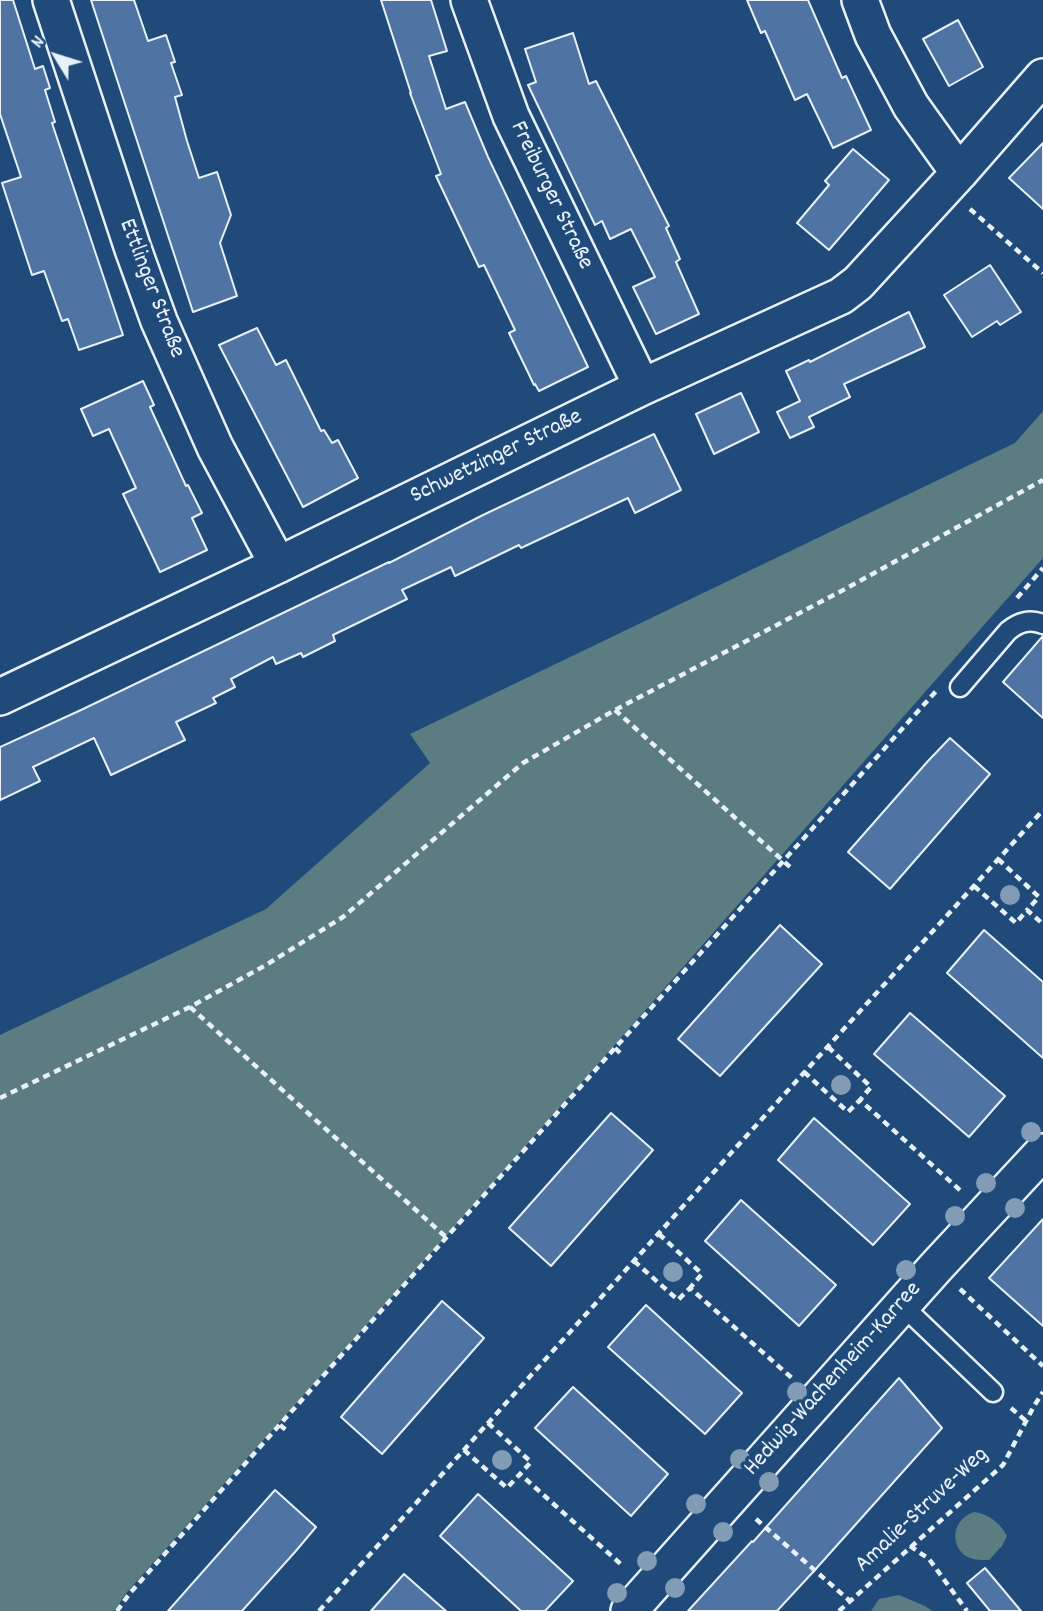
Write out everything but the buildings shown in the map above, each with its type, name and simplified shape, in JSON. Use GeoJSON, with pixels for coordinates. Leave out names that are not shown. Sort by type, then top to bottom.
{"type":"FeatureCollection","features":[{"type":"Feature","properties":{"kind":"street","name":"Ettlinger Straße"},"geometry":{"type":"LineString","coordinates":[[51,0],[159,321],[215,447],[278,565]]}},
{"type":"Feature","properties":{"kind":"street","name":"Freiburger Straße"},"geometry":{"type":"LineString","coordinates":[[470,0],[511,116],[642,387]]}},
{"type":"Feature","properties":{"kind":"street"},"geometry":{"type":"LineString","coordinates":[[860,0],[873,35],[952,179]]}},
{"type":"Feature","properties":{"kind":"street","name":"Schwetzinger Straße"},"geometry":{"type":"LineString","coordinates":[[0,697],[642,387],[841,296],[858,282],[1043,77]]}},
{"type":"Feature","properties":{"kind":"street","name":"Hedwig-Wachenheim-Karree"},"geometry":{"type":"LineString","coordinates":[[639,1600],[816,1400],[1043,1152]]}},
{"type":"Feature","properties":{"kind":"lane"},"geometry":{"type":"LineString","coordinates":[[960,687],[1016,624],[1026,621],[1043,624]]}},
{"type":"Feature","properties":{"kind":"lane"},"geometry":{"type":"LineString","coordinates":[[902,1305],[993,1392]]}},
{"type":"Feature","properties":{"kind":"path"},"geometry":{"type":"LineString","coordinates":[[952,179],[1043,273]]}},
{"type":"Feature","properties":{"kind":"path"},"geometry":{"type":"LineString","coordinates":[[0,1098],[190,1007],[266,965],[343,917],[523,763],[615,710],[847,588],[1043,480]]}},
{"type":"Feature","properties":{"kind":"path"},"geometry":{"type":"LineString","coordinates":[[1009,608],[1043,568]]}},
{"type":"Feature","properties":{"kind":"path"},"geometry":{"type":"LineString","coordinates":[[117,1611],[138,1583],[447,1241],[615,1048],[940,687]]}},
{"type":"Feature","properties":{"kind":"path"},"geometry":{"type":"LineString","coordinates":[[615,710],[790,867]]}},
{"type":"Feature","properties":{"kind":"path"},"geometry":{"type":"LineString","coordinates":[[320,1611],[1043,810]]}},
{"type":"Feature","properties":{"kind":"path"},"geometry":{"type":"LineString","coordinates":[[974,886],[1016,923],[1039,897],[998,859]]}},
{"type":"Feature","properties":{"kind":"path"},"geometry":{"type":"LineString","coordinates":[[1027,910],[1043,924]]}},
{"type":"Feature","properties":{"kind":"path"},"geometry":{"type":"LineString","coordinates":[[190,1007],[447,1241]]}},
{"type":"Feature","properties":{"kind":"path"},"geometry":{"type":"LineString","coordinates":[[804,1072],[848,1112],[860,1100],[872,1087],[828,1047]]}},
{"type":"Feature","properties":{"kind":"path"},"geometry":{"type":"LineString","coordinates":[[615,1048],[622,1055]]}},
{"type":"Feature","properties":{"kind":"path"},"geometry":{"type":"LineString","coordinates":[[860,1100],[986,1213]]}},
{"type":"Feature","properties":{"kind":"path"},"geometry":{"type":"LineString","coordinates":[[634,1261],[678,1300],[690,1288],[702,1274],[659,1234]]}},
{"type":"Feature","properties":{"kind":"path"},"geometry":{"type":"LineString","coordinates":[[936,1267],[1043,1366]]}},
{"type":"Feature","properties":{"kind":"path"},"geometry":{"type":"LineString","coordinates":[[690,1288],[816,1400]]}},
{"type":"Feature","properties":{"kind":"path","name":"Amalie-Struve-Weg"},"geometry":{"type":"LineString","coordinates":[[839,1611],[1003,1465],[1043,1392]]}},
{"type":"Feature","properties":{"kind":"path"},"geometry":{"type":"LineString","coordinates":[[464,1450],[507,1488],[531,1462],[488,1423]]}},
{"type":"Feature","properties":{"kind":"path"},"geometry":{"type":"LineString","coordinates":[[280,1425],[287,1431]]}},
{"type":"Feature","properties":{"kind":"path"},"geometry":{"type":"LineString","coordinates":[[520,1474],[639,1600]]}},
{"type":"Feature","properties":{"kind":"path"},"geometry":{"type":"LineString","coordinates":[[730,1497],[850,1601]]}},
{"type":"Feature","properties":{"kind":"path"},"geometry":{"type":"LineString","coordinates":[[910,1546],[929,1559],[967,1611]]}},
{"type":"Feature","properties":{"kind":"green space"},"geometry":{"type":"Polygon","coordinates":[[[1043,411],[1043,558],[443,1240],[127,1592],[114,1611],[0,1611],[0,1035],[266,909],[430,763],[410,734],[1015,443],[1043,411]]]}},
{"type":"Feature","properties":{"kind":"green space"},"geometry":{"type":"Polygon","coordinates":[[[974,1512],[993,1520],[1007,1536],[989,1560],[967,1557],[956,1541],[959,1524],[974,1512]]]}},
{"type":"Feature","properties":{"kind":"green space"},"geometry":{"type":"Polygon","coordinates":[[[899,1595],[932,1611],[871,1611],[879,1599],[899,1595]]]}}]}
